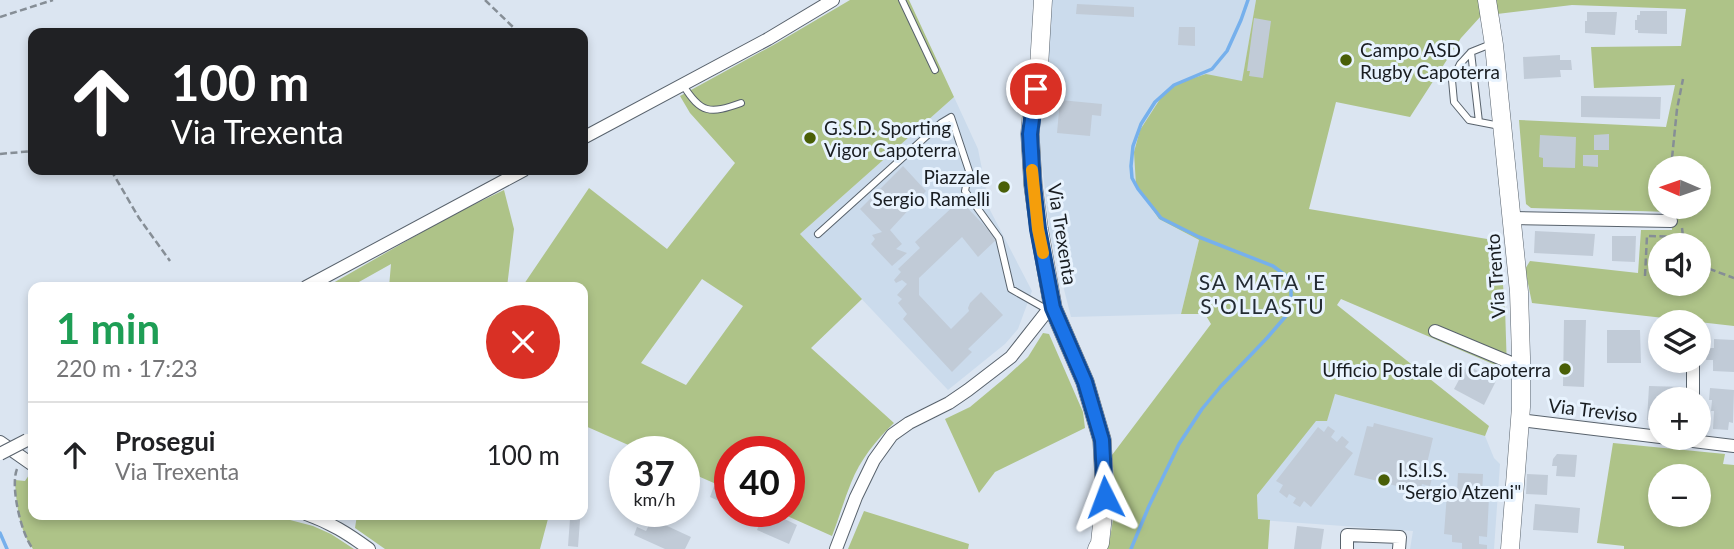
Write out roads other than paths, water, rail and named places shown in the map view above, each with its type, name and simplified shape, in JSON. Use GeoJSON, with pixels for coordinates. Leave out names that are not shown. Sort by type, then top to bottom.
{"type":"FeatureCollection","features":[{"type":"Feature","properties":{"kind":"street"},"geometry":{"type":"LineString","coordinates":[[588,135],[768,39],[833,0]]}},
{"type":"Feature","properties":{"kind":"street","name":"Via Trexenta"},"geometry":{"type":"LineString","coordinates":[[836,549],[874,460],[892,435],[909,423],[949,403],[1011,357],[1050,309],[1038,229],[1030,134],[1039,67],[1043,0]]}},
{"type":"Feature","properties":{"kind":"street","name":"Via Trento"},"geometry":{"type":"LineString","coordinates":[[1487,0],[1494,43],[1519,292],[1520,420],[1510,549]]}},
{"type":"Feature","properties":{"kind":"street"},"geometry":{"type":"LineString","coordinates":[[315,282],[515,175]]}},
{"type":"Feature","properties":{"kind":"street"},"geometry":{"type":"LineString","coordinates":[[1511,218],[1671,221]]}},
{"type":"Feature","properties":{"kind":"street"},"geometry":{"type":"LineString","coordinates":[[1050,309],[1085,382],[1102,440],[1105,497],[1097,549]]}},
{"type":"Feature","properties":{"kind":"street"},"geometry":{"type":"LineString","coordinates":[[1435,331],[1521,367]]}},
{"type":"Feature","properties":{"kind":"street","name":"Via Treviso"},"geometry":{"type":"LineString","coordinates":[[1520,420],[1648,435]]}},
{"type":"Feature","properties":{"kind":"street"},"geometry":{"type":"LineString","coordinates":[[0,454],[28,439]]}},
{"type":"Feature","properties":{"kind":"street"},"geometry":{"type":"LineString","coordinates":[[0,442],[28,462]]}},
{"type":"Feature","properties":{"kind":"street","name":"Via Treviso"},"geometry":{"type":"LineString","coordinates":[[1711,443],[1734,446]]}},
{"type":"Feature","properties":{"kind":"street"},"geometry":{"type":"LineString","coordinates":[[322,520],[346,532],[369,549]]}},
{"type":"Feature","properties":{"kind":"street"},"geometry":{"type":"LineString","coordinates":[[1348,549],[1347,535],[1400,537],[1399,549]]}},
{"type":"Feature","properties":{"kind":"lane"},"geometry":{"type":"LineString","coordinates":[[902,0],[935,70]]}},
{"type":"Feature","properties":{"kind":"lane"},"geometry":{"type":"LineString","coordinates":[[1494,43],[1471,52],[1461,64],[1452,80],[1454,102],[1469,120],[1502,127]]}},
{"type":"Feature","properties":{"kind":"lane"},"geometry":{"type":"LineString","coordinates":[[1471,52],[1479,122]]}},
{"type":"Feature","properties":{"kind":"lane"},"geometry":{"type":"LineString","coordinates":[[683,85],[695,102],[712,111],[741,103]]}},
{"type":"Feature","properties":{"kind":"lane"},"geometry":{"type":"LineString","coordinates":[[818,234],[941,123],[951,117],[969,171],[965,191],[999,237],[1011,289],[1050,309]]}},
{"type":"Feature","properties":{"kind":"waterway"},"geometry":{"type":"LineString","coordinates":[[1131,549],[1179,444],[1221,386],[1286,316],[1291,300],[1291,287],[1285,275],[1273,266],[1199,237],[1161,218],[1132,178],[1133,146],[1141,124],[1155,102],[1174,85],[1212,69],[1227,51],[1248,0]]}},
{"type":"Feature","properties":{"kind":"waterway"},"geometry":{"type":"LineString","coordinates":[[0,533],[7,549]]}},
{"type":"Feature","properties":{"kind":"place","name":"Campo ASD Rugby Capoterra"},"geometry":{"type":"Point","coordinates":[1346,60]}},
{"type":"Feature","properties":{"kind":"place","name":"G.S.D. Sporting Vigor Capoterra"},"geometry":{"type":"Point","coordinates":[810,138]}},
{"type":"Feature","properties":{"kind":"place","name":"Piazzale Sergio Ramelli"},"geometry":{"type":"Point","coordinates":[1004,187]}},
{"type":"Feature","properties":{"kind":"place","name":"Ufficio Postale di Capoterra"},"geometry":{"type":"Point","coordinates":[1565,369]}},
{"type":"Feature","properties":{"kind":"place","name":"I.S.I.S. \"Sergio Atzeni\""},"geometry":{"type":"Point","coordinates":[1384,480]}},
{"type":"Feature","properties":{"kind":"district","name":"SA MATA 'E S'OLLASTU"},"geometry":{"type":"Point","coordinates":[1263,293]}}]}
